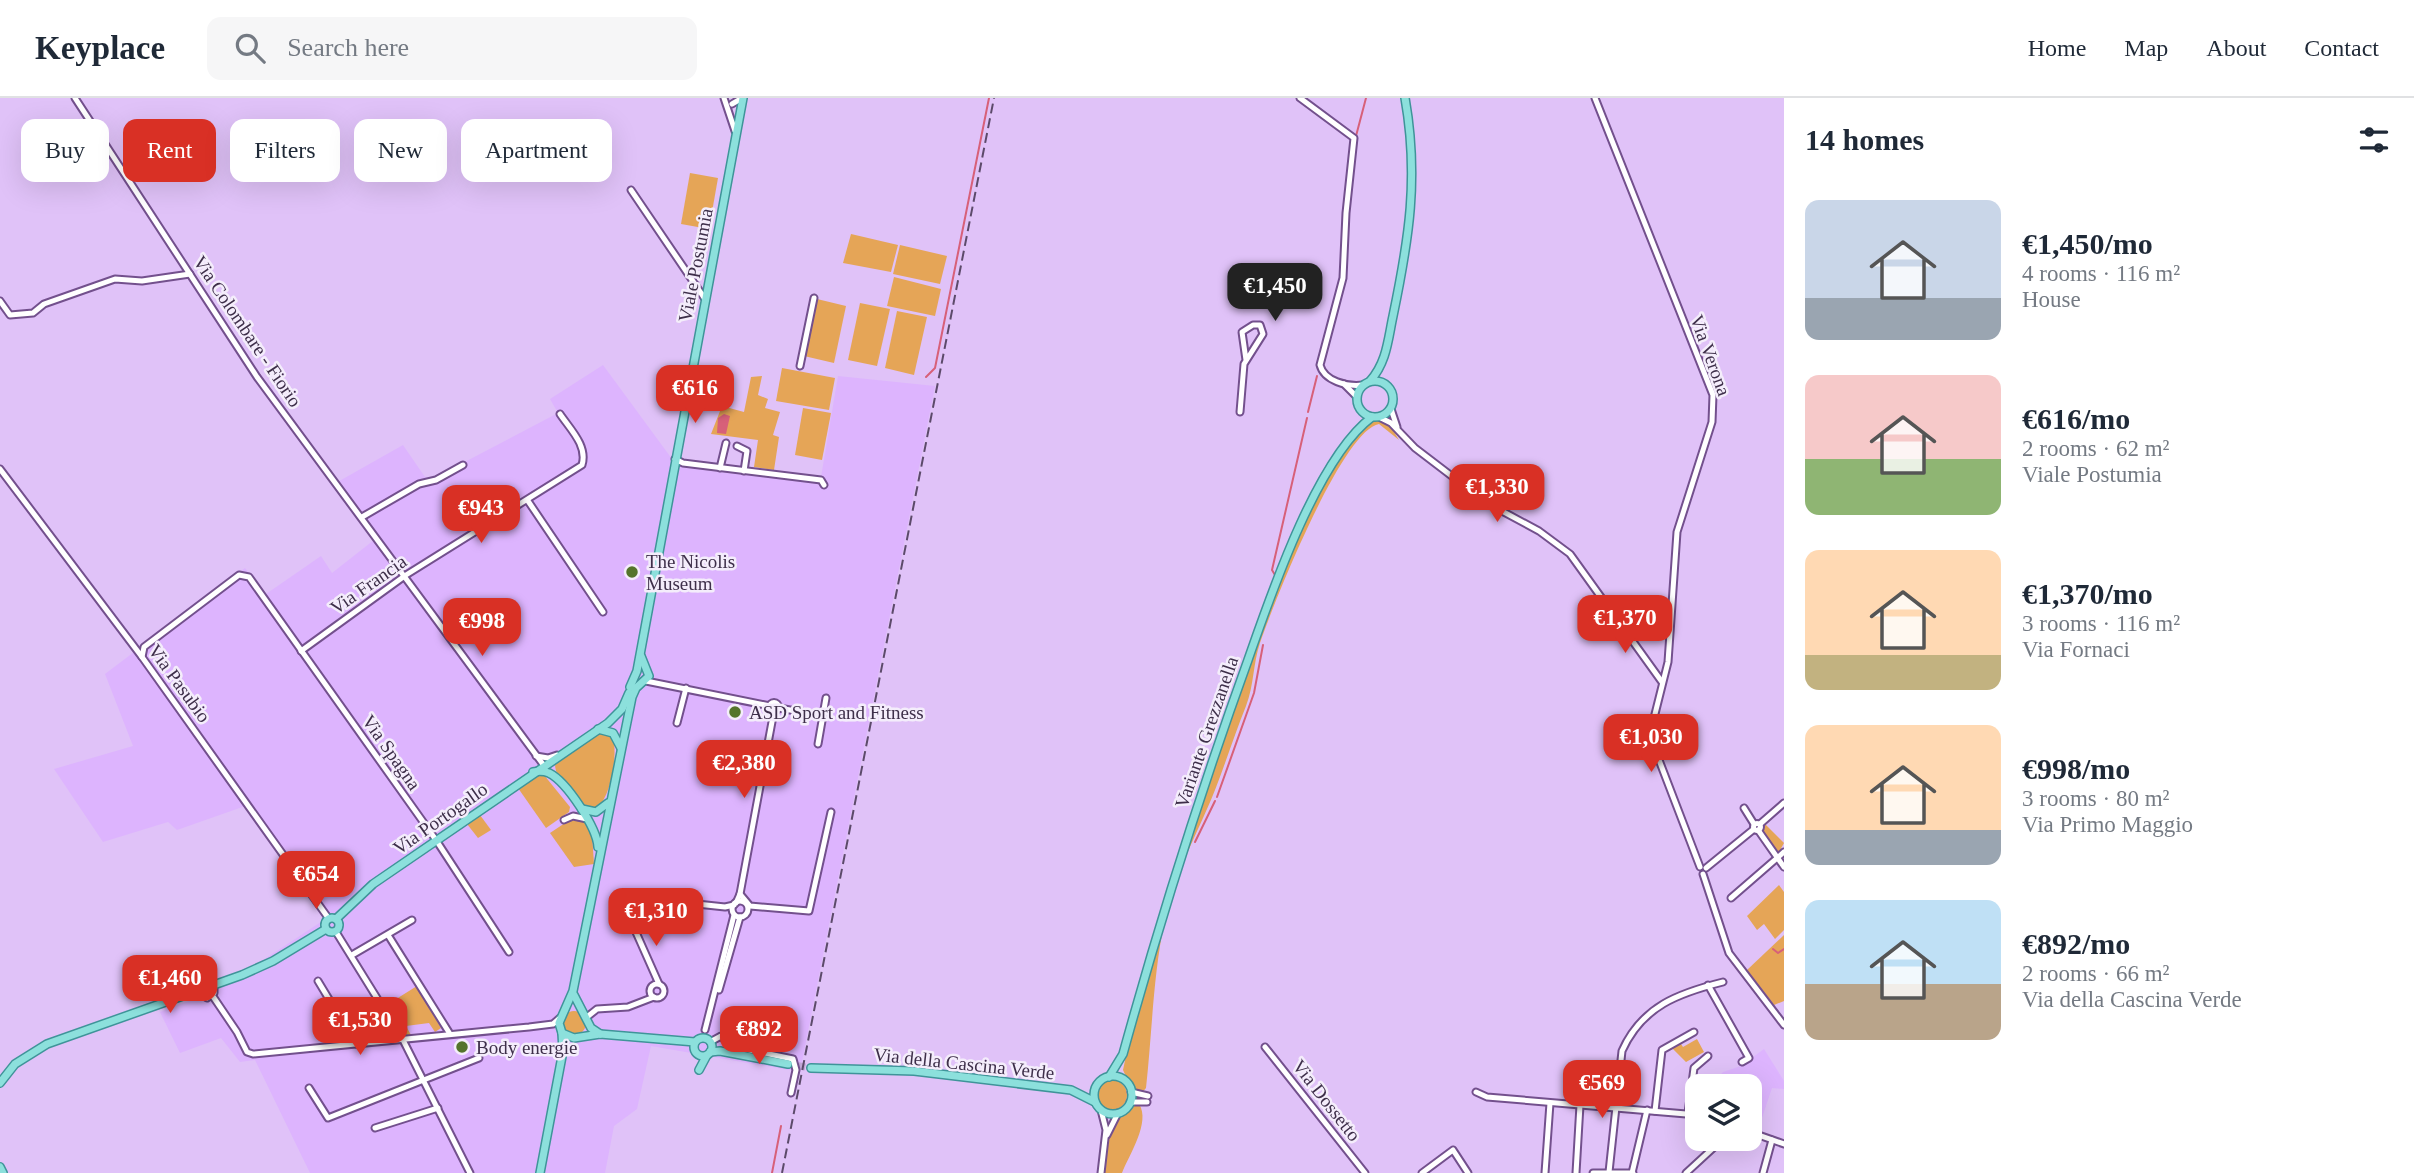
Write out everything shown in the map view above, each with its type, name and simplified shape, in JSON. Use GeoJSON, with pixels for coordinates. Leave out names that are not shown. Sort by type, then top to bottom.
{"type":"FeatureCollection","features":[{"type":"Feature","properties":{"kind":"main road","name":"Viale Postumia"},"geometry":{"type":"LineString","coordinates":[[630,687],[736,135],[735,113],[743,98]]}},
{"type":"Feature","properties":{"kind":"main road"},"geometry":{"type":"LineString","coordinates":[[1391,409],[1394,397],[1388,385],[1384,357],[1411,225],[1411,131],[1405,98]]}},
{"type":"Feature","properties":{"kind":"main road"},"geometry":{"type":"LineString","coordinates":[[1357,397],[1384,357]]}},
{"type":"Feature","properties":{"kind":"main road"},"geometry":{"type":"LineString","coordinates":[[1366,383],[1388,385]]}},
{"type":"Feature","properties":{"kind":"main road","name":"Variante Grezzanella"},"geometry":{"type":"LineString","coordinates":[[1097,1086],[1109,1077],[1123,1054],[1181,852],[1259,630],[1291,544],[1353,436],[1359,408],[1357,397]]}},
{"type":"Feature","properties":{"kind":"main road"},"geometry":{"type":"LineString","coordinates":[[1359,408],[1376,417]]}},
{"type":"Feature","properties":{"kind":"main road","name":"Variante Grezzanella"},"geometry":{"type":"LineString","coordinates":[[1353,436],[1376,417],[1391,409]]}},
{"type":"Feature","properties":{"kind":"main road","name":"Viale Postumia"},"geometry":{"type":"LineString","coordinates":[[640,645],[643,676]]}},
{"type":"Feature","properties":{"kind":"main road"},"geometry":{"type":"LineString","coordinates":[[597,867],[597,839],[581,809],[554,776],[553,767],[557,755],[622,709],[630,687],[643,676]]}},
{"type":"Feature","properties":{"kind":"main road"},"geometry":{"type":"LineString","coordinates":[[540,1173],[563,1051],[560,1018],[567,1010],[573,991],[632,696],[643,676]]}},
{"type":"Feature","properties":{"kind":"main road"},"geometry":{"type":"LineString","coordinates":[[597,729],[613,733],[621,748]]}},
{"type":"Feature","properties":{"kind":"main road","name":"Via Portogallo"},"geometry":{"type":"LineString","coordinates":[[332,919],[373,884],[557,755]]}},
{"type":"Feature","properties":{"kind":"main road"},"geometry":{"type":"LineString","coordinates":[[532,772],[554,776]]}},
{"type":"Feature","properties":{"kind":"main road"},"geometry":{"type":"LineString","coordinates":[[581,809],[596,812],[610,800]]}},
{"type":"Feature","properties":{"kind":"main road"},"geometry":{"type":"LineString","coordinates":[[0,1083],[15,1064],[47,1044],[214,985],[272,961],[326,929],[332,919],[340,924],[336,932],[326,929]]}},
{"type":"Feature","properties":{"kind":"main road"},"geometry":{"type":"LineString","coordinates":[[573,991],[580,1009],[600,1034]]}},
{"type":"Feature","properties":{"kind":"main road"},"geometry":{"type":"LineString","coordinates":[[567,1010],[580,1009]]}},
{"type":"Feature","properties":{"kind":"main road"},"geometry":{"type":"LineString","coordinates":[[583,1035],[588,1020]]}},
{"type":"Feature","properties":{"kind":"main road"},"geometry":{"type":"LineString","coordinates":[[704,1046],[707,1030]]}},
{"type":"Feature","properties":{"kind":"main road"},"geometry":{"type":"LineString","coordinates":[[562,1032],[574,1038]]}},
{"type":"Feature","properties":{"kind":"main road"},"geometry":{"type":"LineString","coordinates":[[563,1051],[574,1038],[600,1034],[704,1046],[788,1064]]}},
{"type":"Feature","properties":{"kind":"main road","name":"Variante Grezzanella"},"geometry":{"type":"LineString","coordinates":[[1123,1054],[1124,1080],[1131,1092]]}},
{"type":"Feature","properties":{"kind":"main road","name":"Via della Cascina Verde"},"geometry":{"type":"LineString","coordinates":[[811,1068],[892,1069],[1071,1090]]}},
{"type":"Feature","properties":{"kind":"main road"},"geometry":{"type":"LineString","coordinates":[[1109,1077],[1124,1080]]}},
{"type":"Feature","properties":{"kind":"main road"},"geometry":{"type":"LineString","coordinates":[[1071,1090],[1097,1086],[1095,1101]]}},
{"type":"Feature","properties":{"kind":"main road"},"geometry":{"type":"LineString","coordinates":[[1071,1090],[1095,1101],[1101,1110],[1118,1113],[1130,1102],[1131,1092]]}},
{"type":"Feature","properties":{"kind":"main road"},"geometry":{"type":"LineString","coordinates":[[0,1167],[4,1173]]}},
{"type":"Feature","properties":{"kind":"street","name":"Via Colombare - Fiorio"},"geometry":{"type":"LineString","coordinates":[[75,98],[257,377],[406,575],[536,756],[554,776]]}},
{"type":"Feature","properties":{"kind":"street"},"geometry":{"type":"LineString","coordinates":[[735,113],[727,102],[743,98]]}},
{"type":"Feature","properties":{"kind":"street"},"geometry":{"type":"LineString","coordinates":[[1300,98],[1354,138],[1346,213],[1343,278],[1320,365],[1324,374],[1344,384],[1357,397]]}},
{"type":"Feature","properties":{"kind":"street","name":"Via Verona"},"geometry":{"type":"LineString","coordinates":[[1595,98],[1713,395],[1712,422],[1677,532],[1665,674],[1652,717],[1653,743],[1703,870],[1729,953],[1784,1025]]}},
{"type":"Feature","properties":{"kind":"street"},"geometry":{"type":"LineString","coordinates":[[632,190],[705,299]]}},
{"type":"Feature","properties":{"kind":"street"},"geometry":{"type":"LineString","coordinates":[[0,300],[10,315],[33,313],[44,304],[116,279],[142,281],[190,274]]}},
{"type":"Feature","properties":{"kind":"street"},"geometry":{"type":"LineString","coordinates":[[800,366],[814,298]]}},
{"type":"Feature","properties":{"kind":"street"},"geometry":{"type":"LineString","coordinates":[[1240,412],[1246,360],[1242,332],[1253,325],[1260,325],[1263,334],[1246,360]]}},
{"type":"Feature","properties":{"kind":"street"},"geometry":{"type":"LineString","coordinates":[[1344,384],[1366,383]]}},
{"type":"Feature","properties":{"kind":"street"},"geometry":{"type":"LineString","coordinates":[[1391,409],[1398,430]]}},
{"type":"Feature","properties":{"kind":"street","name":"Via Francia"},"geometry":{"type":"LineString","coordinates":[[301,651],[406,575],[582,465],[585,456],[581,445],[560,414]]}},
{"type":"Feature","properties":{"kind":"street"},"geometry":{"type":"LineString","coordinates":[[1376,417],[1398,430],[1415,448],[1487,503],[1539,531],[1570,554],[1662,682]]}},
{"type":"Feature","properties":{"kind":"street"},"geometry":{"type":"LineString","coordinates":[[720,468],[726,443]]}},
{"type":"Feature","properties":{"kind":"street"},"geometry":{"type":"LineString","coordinates":[[737,446],[747,452],[744,471]]}},
{"type":"Feature","properties":{"kind":"street"},"geometry":{"type":"LineString","coordinates":[[675,459],[683,463],[821,480],[824,485]]}},
{"type":"Feature","properties":{"kind":"street"},"geometry":{"type":"LineString","coordinates":[[362,517],[419,484],[436,480],[463,465]]}},
{"type":"Feature","properties":{"kind":"street","name":"Via Pasubio"},"geometry":{"type":"LineString","coordinates":[[0,469],[142,657],[332,919]]}},
{"type":"Feature","properties":{"kind":"street"},"geometry":{"type":"LineString","coordinates":[[528,501],[603,612]]}},
{"type":"Feature","properties":{"kind":"street","name":"Via Spagna"},"geometry":{"type":"LineString","coordinates":[[142,657],[144,647],[239,575],[244,574],[436,841],[509,952]]}},
{"type":"Feature","properties":{"kind":"street"},"geometry":{"type":"LineString","coordinates":[[643,676],[774,708],[823,716]]}},
{"type":"Feature","properties":{"kind":"street"},"geometry":{"type":"LineString","coordinates":[[677,723],[686,688]]}},
{"type":"Feature","properties":{"kind":"street"},"geometry":{"type":"LineString","coordinates":[[818,744],[826,698]]}},
{"type":"Feature","properties":{"kind":"street"},"geometry":{"type":"LineString","coordinates":[[707,1030],[736,915],[735,904],[740,894],[774,708]]}},
{"type":"Feature","properties":{"kind":"street"},"geometry":{"type":"LineString","coordinates":[[532,772],[537,765],[536,756],[548,758],[557,755]]}},
{"type":"Feature","properties":{"kind":"street"},"geometry":{"type":"LineString","coordinates":[[1703,870],[1784,803]]}},
{"type":"Feature","properties":{"kind":"street"},"geometry":{"type":"LineString","coordinates":[[1744,808],[1784,867]]}},
{"type":"Feature","properties":{"kind":"street"},"geometry":{"type":"LineString","coordinates":[[652,995],[656,985],[635,927],[641,902],[650,899],[725,907],[745,904],[801,911],[812,908],[831,813]]}},
{"type":"Feature","properties":{"kind":"street"},"geometry":{"type":"LineString","coordinates":[[564,820],[579,816],[589,821]]}},
{"type":"Feature","properties":{"kind":"street"},"geometry":{"type":"LineString","coordinates":[[1731,898],[1784,852]]}},
{"type":"Feature","properties":{"kind":"street"},"geometry":{"type":"LineString","coordinates":[[740,894],[748,911]]}},
{"type":"Feature","properties":{"kind":"street"},"geometry":{"type":"LineString","coordinates":[[736,915],[755,905]]}},
{"type":"Feature","properties":{"kind":"street"},"geometry":{"type":"LineString","coordinates":[[725,907],[736,915]]}},
{"type":"Feature","properties":{"kind":"street"},"geometry":{"type":"LineString","coordinates":[[352,955],[412,920]]}},
{"type":"Feature","properties":{"kind":"street"},"geometry":{"type":"LineString","coordinates":[[336,932],[403,1040],[470,1173]]}},
{"type":"Feature","properties":{"kind":"street"},"geometry":{"type":"LineString","coordinates":[[387,935],[450,1034]]}},
{"type":"Feature","properties":{"kind":"street"},"geometry":{"type":"LineString","coordinates":[[318,981],[356,1044]]}},
{"type":"Feature","properties":{"kind":"street"},"geometry":{"type":"LineString","coordinates":[[1605,1172],[1618,1108],[1622,1051],[1630,1036],[1665,1000],[1686,990],[1723,982]]}},
{"type":"Feature","properties":{"kind":"street"},"geometry":{"type":"LineString","coordinates":[[214,985],[212,995],[247,1052],[253,1054],[548,1025],[560,1018]]}},
{"type":"Feature","properties":{"kind":"street"},"geometry":{"type":"LineString","coordinates":[[588,1020],[597,1009],[628,1007],[652,995],[663,994],[663,988],[656,985]]}},
{"type":"Feature","properties":{"kind":"street"},"geometry":{"type":"LineString","coordinates":[[1708,985],[1749,1058],[1742,1062]]}},
{"type":"Feature","properties":{"kind":"street"},"geometry":{"type":"LineString","coordinates":[[196,992],[202,997],[212,995]]}},
{"type":"Feature","properties":{"kind":"street"},"geometry":{"type":"LineString","coordinates":[[548,1025],[562,1032]]}},
{"type":"Feature","properties":{"kind":"street"},"geometry":{"type":"LineString","coordinates":[[1655,1111],[1661,1050],[1694,1032]]}},
{"type":"Feature","properties":{"kind":"street"},"geometry":{"type":"LineString","coordinates":[[704,1046],[721,1036],[731,1046],[793,1059],[796,1070],[791,1093]]}},
{"type":"Feature","properties":{"kind":"street","name":"Via Dossetto"},"geometry":{"type":"LineString","coordinates":[[1265,1047],[1365,1173]]}},
{"type":"Feature","properties":{"kind":"street"},"geometry":{"type":"LineString","coordinates":[[1693,1074],[1694,1068],[1708,1056]]}},
{"type":"Feature","properties":{"kind":"street"},"geometry":{"type":"LineString","coordinates":[[309,1088],[328,1118],[479,1058]]}},
{"type":"Feature","properties":{"kind":"street"},"geometry":{"type":"LineString","coordinates":[[1130,1102],[1147,1099],[1131,1092]]}},
{"type":"Feature","properties":{"kind":"street"},"geometry":{"type":"LineString","coordinates":[[1476,1092],[1487,1097],[1685,1113]]}},
{"type":"Feature","properties":{"kind":"street"},"geometry":{"type":"LineString","coordinates":[[1545,1173],[1550,1103]]}},
{"type":"Feature","properties":{"kind":"street"},"geometry":{"type":"LineString","coordinates":[[1576,1173],[1580,1105]]}},
{"type":"Feature","properties":{"kind":"street"},"geometry":{"type":"LineString","coordinates":[[375,1128],[438,1108]]}},
{"type":"Feature","properties":{"kind":"street"},"geometry":{"type":"LineString","coordinates":[[1101,1110],[1105,1122],[1101,1173]]}},
{"type":"Feature","properties":{"kind":"street"},"geometry":{"type":"LineString","coordinates":[[1593,1173],[1632,1173],[1647,1110]]}},
{"type":"Feature","properties":{"kind":"street"},"geometry":{"type":"LineString","coordinates":[[1105,1142],[1118,1113]]}},
{"type":"Feature","properties":{"kind":"street"},"geometry":{"type":"LineString","coordinates":[[1762,1136],[1784,1144]]}},
{"type":"Feature","properties":{"kind":"street"},"geometry":{"type":"LineString","coordinates":[[1763,1173],[1772,1140]]}},
{"type":"Feature","properties":{"kind":"street"},"geometry":{"type":"LineString","coordinates":[[1422,1173],[1452,1150],[1468,1173]]}},
{"type":"Feature","properties":{"kind":"street"},"geometry":{"type":"LineString","coordinates":[[1686,1173],[1710,1151]]}},
{"type":"Feature","properties":{"kind":"street"},"geometry":{"type":"LineString","coordinates":[[1693,1167],[1698,1173]]}},
{"type":"Feature","properties":{"kind":"shaded area"},"geometry":{"type":"Polygon","coordinates":[[[690,173],[718,178],[709,229],[681,224],[690,173]]]}},
{"type":"Feature","properties":{"kind":"shaded area"},"geometry":{"type":"Polygon","coordinates":[[[851,234],[898,245],[891,272],[843,263],[851,234]]]}},
{"type":"Feature","properties":{"kind":"shaded area"},"geometry":{"type":"Polygon","coordinates":[[[900,245],[947,256],[940,284],[893,274],[900,245]]]}},
{"type":"Feature","properties":{"kind":"shaded area"},"geometry":{"type":"Polygon","coordinates":[[[894,277],[941,289],[935,316],[887,306],[894,277]]]}},
{"type":"Feature","properties":{"kind":"shaded area"},"geometry":{"type":"Polygon","coordinates":[[[817,299],[846,306],[834,363],[804,356],[817,299]]]}},
{"type":"Feature","properties":{"kind":"shaded area"},"geometry":{"type":"Polygon","coordinates":[[[860,303],[890,309],[877,366],[848,360],[860,303]]]}},
{"type":"Feature","properties":{"kind":"shaded area"},"geometry":{"type":"Polygon","coordinates":[[[897,311],[927,317],[914,375],[885,368],[897,311]]]}},
{"type":"Feature","properties":{"kind":"shaded area"},"geometry":{"type":"Polygon","coordinates":[[[603,365],[672,459],[681,465],[749,474],[821,477],[838,376],[935,386],[800,1072],[651,1046],[637,1109],[614,1126],[605,1173],[310,1173],[255,1060],[240,1062],[221,1038],[180,1053],[160,1012],[219,989],[330,916],[251,804],[177,830],[168,822],[103,842],[54,769],[133,746],[105,674],[245,568],[266,594],[321,556],[332,573],[374,540],[334,484],[403,445],[425,477],[436,477],[558,413],[550,399],[603,365]]]}},
{"type":"Feature","properties":{"kind":"shaded area"},"geometry":{"type":"Polygon","coordinates":[[[782,368],[835,378],[829,410],[776,401],[782,368]]]}},
{"type":"Feature","properties":{"kind":"shaded area"},"geometry":{"type":"Polygon","coordinates":[[[762,376],[758,395],[768,399],[765,408],[780,412],[773,435],[779,437],[774,470],[754,467],[758,440],[711,434],[722,406],[744,412],[751,377],[762,376]]]}},
{"type":"Feature","properties":{"kind":"shaded area"},"geometry":{"type":"Polygon","coordinates":[[[803,408],[831,413],[822,460],[795,455],[803,408]]]}},
{"type":"Feature","properties":{"kind":"shaded area"},"geometry":{"type":"Polygon","coordinates":[[[724,414],[730,416],[726,434],[717,433],[718,418],[724,414]]]}},
{"type":"Feature","properties":{"kind":"shaded area"},"geometry":{"type":"Polygon","coordinates":[[[1379,420],[1391,427],[1399,440],[1379,424],[1364,434],[1347,455],[1310,522],[1267,623],[1246,706],[1215,790],[1179,874],[1233,707],[1272,602],[1311,511],[1347,447],[1379,420]]]}},
{"type":"Feature","properties":{"kind":"shaded area"},"geometry":{"type":"Polygon","coordinates":[[[598,732],[612,734],[615,752],[610,785],[596,809],[582,803],[569,792],[559,778],[555,764],[598,732]]]}},
{"type":"Feature","properties":{"kind":"shaded area"},"geometry":{"type":"Polygon","coordinates":[[[544,775],[570,807],[569,812],[546,828],[518,788],[534,777],[544,775]]]}},
{"type":"Feature","properties":{"kind":"shaded area"},"geometry":{"type":"Polygon","coordinates":[[[480,815],[491,830],[478,838],[467,824],[480,815]]]}},
{"type":"Feature","properties":{"kind":"shaded area"},"geometry":{"type":"Polygon","coordinates":[[[574,817],[584,820],[592,834],[594,864],[574,867],[550,833],[574,817]]]}},
{"type":"Feature","properties":{"kind":"shaded area"},"geometry":{"type":"Polygon","coordinates":[[[1765,824],[1784,843],[1779,852],[1763,835],[1765,824]]]}},
{"type":"Feature","properties":{"kind":"shaded area"},"geometry":{"type":"Polygon","coordinates":[[[1779,885],[1784,892],[1784,930],[1775,939],[1764,924],[1757,930],[1747,916],[1779,885]]]}},
{"type":"Feature","properties":{"kind":"shaded area"},"geometry":{"type":"Polygon","coordinates":[[[1166,914],[1157,964],[1146,1088],[1141,1094],[1133,1092],[1123,1070],[1166,914]]]}},
{"type":"Feature","properties":{"kind":"shaded area"},"geometry":{"type":"Polygon","coordinates":[[[1784,935],[1784,1001],[1774,1005],[1747,970],[1784,935]]]}},
{"type":"Feature","properties":{"kind":"shaded area"},"geometry":{"type":"Polygon","coordinates":[[[417,986],[441,1028],[435,1032],[429,1023],[406,1026],[411,1035],[404,1035],[385,1006],[417,986]]]}},
{"type":"Feature","properties":{"kind":"shaded area"},"geometry":{"type":"Polygon","coordinates":[[[574,1011],[585,1018],[586,1023],[579,1034],[574,1035],[563,1028],[562,1023],[569,1012],[574,1011]]]}},
{"type":"Feature","properties":{"kind":"shaded area"},"geometry":{"type":"Polygon","coordinates":[[[1697,1039],[1704,1052],[1686,1062],[1671,1047],[1679,1041],[1683,1047],[1697,1039]]]}},
{"type":"Feature","properties":{"kind":"shaded area"},"geometry":{"type":"Polygon","coordinates":[[[1764,1049],[1784,1081],[1784,1089],[1772,1088],[1762,1118],[1762,1074],[1721,1074],[1741,1066],[1764,1049]]]}},
{"type":"Feature","properties":{"kind":"shaded area"},"geometry":{"type":"Polygon","coordinates":[[[1112,1080],[1118,1081],[1126,1089],[1126,1101],[1118,1109],[1112,1110],[1106,1109],[1098,1101],[1097,1095],[1098,1089],[1106,1081],[1112,1080]]]}},
{"type":"Feature","properties":{"kind":"shaded area"},"geometry":{"type":"Polygon","coordinates":[[[1139,1104],[1142,1111],[1141,1129],[1122,1173],[1103,1173],[1112,1124],[1131,1105],[1139,1104]]]}},
{"type":"Feature","properties":{"kind":"waterway"},"geometry":{"type":"LineString","coordinates":[[926,377],[935,368],[989,98]]}},
{"type":"Feature","properties":{"kind":"waterway"},"geometry":{"type":"LineString","coordinates":[[1356,136],[1366,98]]}},
{"type":"Feature","properties":{"kind":"waterway"},"geometry":{"type":"LineString","coordinates":[[1347,249],[1349,208]]}},
{"type":"Feature","properties":{"kind":"waterway"},"geometry":{"type":"LineString","coordinates":[[1346,265],[1347,259]]}},
{"type":"Feature","properties":{"kind":"waterway"},"geometry":{"type":"LineString","coordinates":[[1332,330],[1343,288]]}},
{"type":"Feature","properties":{"kind":"waterway"},"geometry":{"type":"LineString","coordinates":[[1308,412],[1317,376]]}},
{"type":"Feature","properties":{"kind":"waterway"},"geometry":{"type":"LineString","coordinates":[[1275,575],[1272,570],[1307,418]]}},
{"type":"Feature","properties":{"kind":"waterway"},"geometry":{"type":"LineString","coordinates":[[1217,797],[1254,693],[1263,645]]}},
{"type":"Feature","properties":{"kind":"waterway"},"geometry":{"type":"LineString","coordinates":[[1195,842],[1215,801]]}},
{"type":"Feature","properties":{"kind":"waterway"},"geometry":{"type":"LineString","coordinates":[[1773,949],[1778,953],[1784,949]]}},
{"type":"Feature","properties":{"kind":"waterway"},"geometry":{"type":"LineString","coordinates":[[772,1173],[781,1126]]}},
{"type":"Feature","properties":{"kind":"tunnel"},"geometry":{"type":"LineString","coordinates":[[788,1064],[811,1068]]}},
{"type":"Feature","properties":{"kind":"railway"},"geometry":{"type":"LineString","coordinates":[[782,1173],[994,98]]}},
{"type":"Feature","properties":{"kind":"place","name":"The Nicolis Museum"},"geometry":{"type":"Point","coordinates":[632,572]}},
{"type":"Feature","properties":{"kind":"place","name":"ASD Sport and Fitness"},"geometry":{"type":"Point","coordinates":[735,712]}},
{"type":"Feature","properties":{"kind":"place","name":"Body energie"},"geometry":{"type":"Point","coordinates":[462,1047]}}]}
